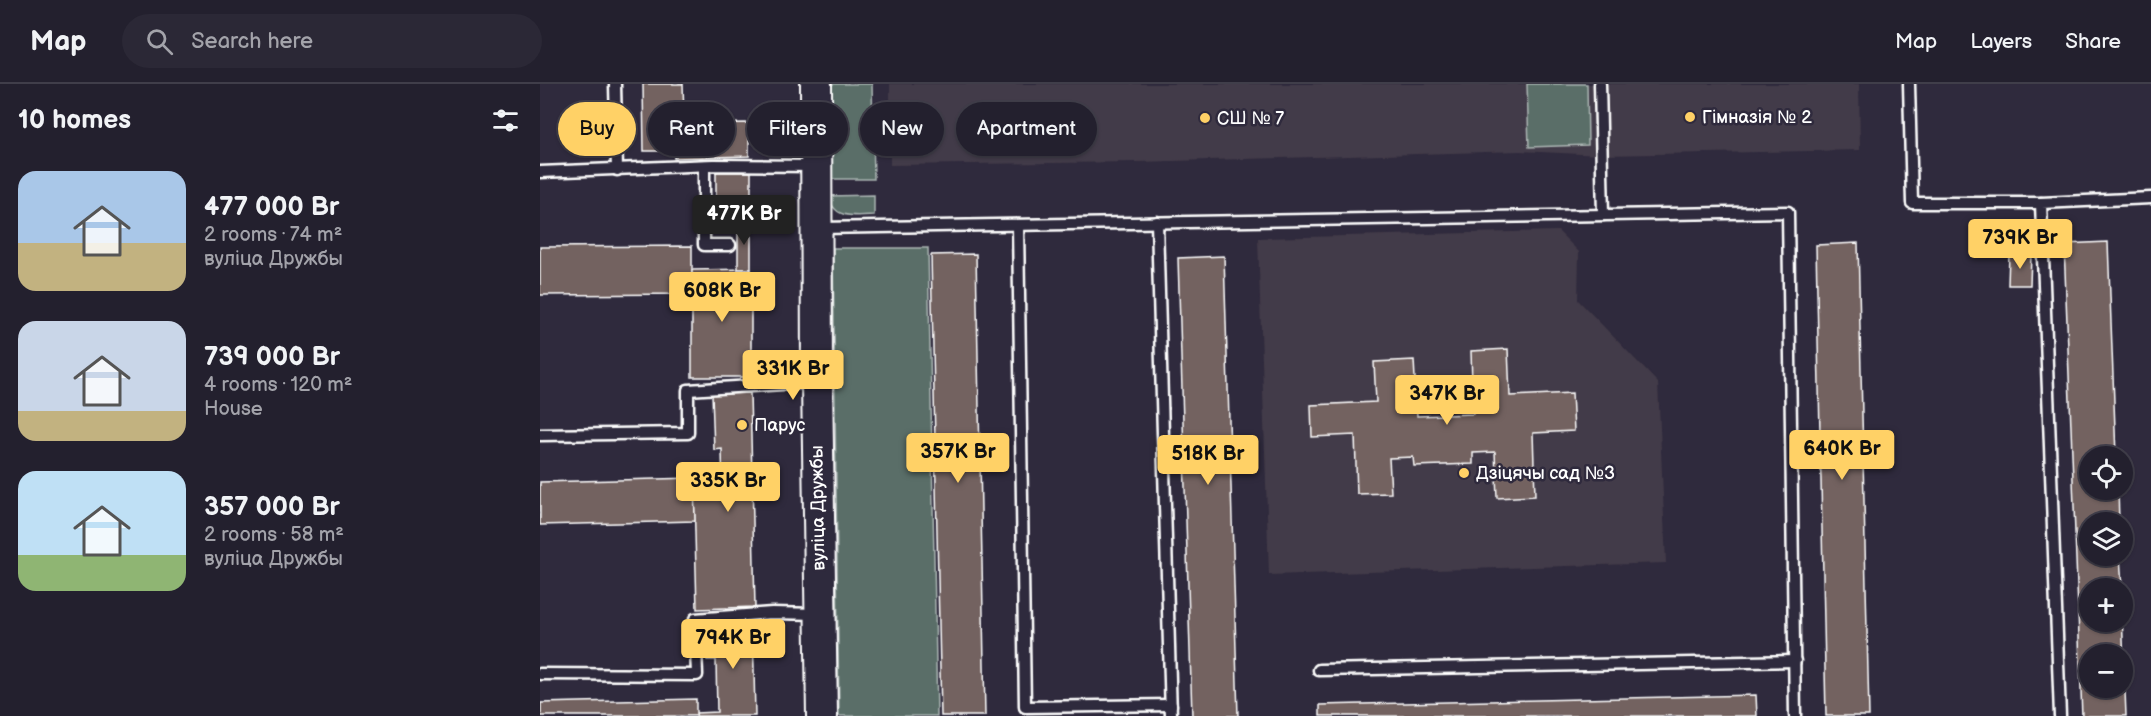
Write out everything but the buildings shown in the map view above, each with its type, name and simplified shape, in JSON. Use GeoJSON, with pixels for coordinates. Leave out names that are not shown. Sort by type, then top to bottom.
{"type":"FeatureCollection","features":[{"type":"Feature","properties":{"kind":"street","name":"вуліца Дружбы"},"geometry":{"type":"LineString","coordinates":[[816,84],[817,382],[822,716]]}},
{"type":"Feature","properties":{"kind":"lane"},"geometry":{"type":"LineString","coordinates":[[615,84],[616,170]]}},
{"type":"Feature","properties":{"kind":"lane"},"geometry":{"type":"LineString","coordinates":[[1600,84],[1603,215]]}},
{"type":"Feature","properties":{"kind":"lane"},"geometry":{"type":"LineString","coordinates":[[1909,84],[1912,203],[2041,203],[2151,198]]}},
{"type":"Feature","properties":{"kind":"lane"},"geometry":{"type":"LineString","coordinates":[[704,166],[704,245],[730,245]]}},
{"type":"Feature","properties":{"kind":"lane"},"geometry":{"type":"LineString","coordinates":[[540,172],[704,166],[816,166]]}},
{"type":"Feature","properties":{"kind":"lane"},"geometry":{"type":"LineString","coordinates":[[2041,203],[2060,716]]}},
{"type":"Feature","properties":{"kind":"lane"},"geometry":{"type":"LineString","coordinates":[[817,228],[1788,212],[1796,716]]}},
{"type":"Feature","properties":{"kind":"lane"},"geometry":{"type":"LineString","coordinates":[[1017,225],[1025,707],[1171,710],[1157,222]]}},
{"type":"Feature","properties":{"kind":"lane"},"geometry":{"type":"LineString","coordinates":[[540,435],[688,433],[687,390],[769,383],[817,382]]}},
{"type":"Feature","properties":{"kind":"lane"},"geometry":{"type":"LineString","coordinates":[[540,674],[697,675],[695,619],[772,613],[820,614]]}},
{"type":"Feature","properties":{"kind":"lane"},"geometry":{"type":"LineString","coordinates":[[1319,670],[1795,661]]}},
{"type":"Feature","properties":{"kind":"shaded area","name":"СШ № 7"},"geometry":{"type":"Polygon","coordinates":[[[890,84],[1859,84],[1860,150],[1602,155],[1520,151],[1137,162],[890,165],[890,156],[944,156],[944,102],[890,102],[890,84]]]}},
{"type":"Feature","properties":{"kind":"shaded area","name":"Дзіцячы сад №3"},"geometry":{"type":"Polygon","coordinates":[[[1558,231],[1579,252],[1578,300],[1658,383],[1666,563],[1269,575],[1258,238],[1558,231]]]}},
{"type":"Feature","properties":{"kind":"green space"},"geometry":{"type":"Polygon","coordinates":[[[829,84],[872,84],[872,102],[860,102],[860,156],[874,156],[874,179],[830,179],[830,156],[848,156],[848,102],[829,102],[829,84]]]}},
{"type":"Feature","properties":{"kind":"green space"},"geometry":{"type":"Polygon","coordinates":[[[1527,84],[1587,84],[1588,145],[1529,147],[1527,84]]]}},
{"type":"Feature","properties":{"kind":"green space"},"geometry":{"type":"Polygon","coordinates":[[[874,195],[874,215],[860,216],[840,213],[832,204],[830,196],[874,195]]]}},
{"type":"Feature","properties":{"kind":"green space"},"geometry":{"type":"Polygon","coordinates":[[[833,248],[928,248],[937,716],[839,716],[833,248]]]}},
{"type":"Feature","properties":{"kind":"place","name":"Гімназія № 2"},"geometry":{"type":"Point","coordinates":[1690,117]}},
{"type":"Feature","properties":{"kind":"place","name":"СШ № 7"},"geometry":{"type":"Point","coordinates":[1205,118]}},
{"type":"Feature","properties":{"kind":"place","name":"Парус"},"geometry":{"type":"Point","coordinates":[742,425]}},
{"type":"Feature","properties":{"kind":"place","name":"Дзіцячы сад №3"},"geometry":{"type":"Point","coordinates":[1464,473]}}]}
